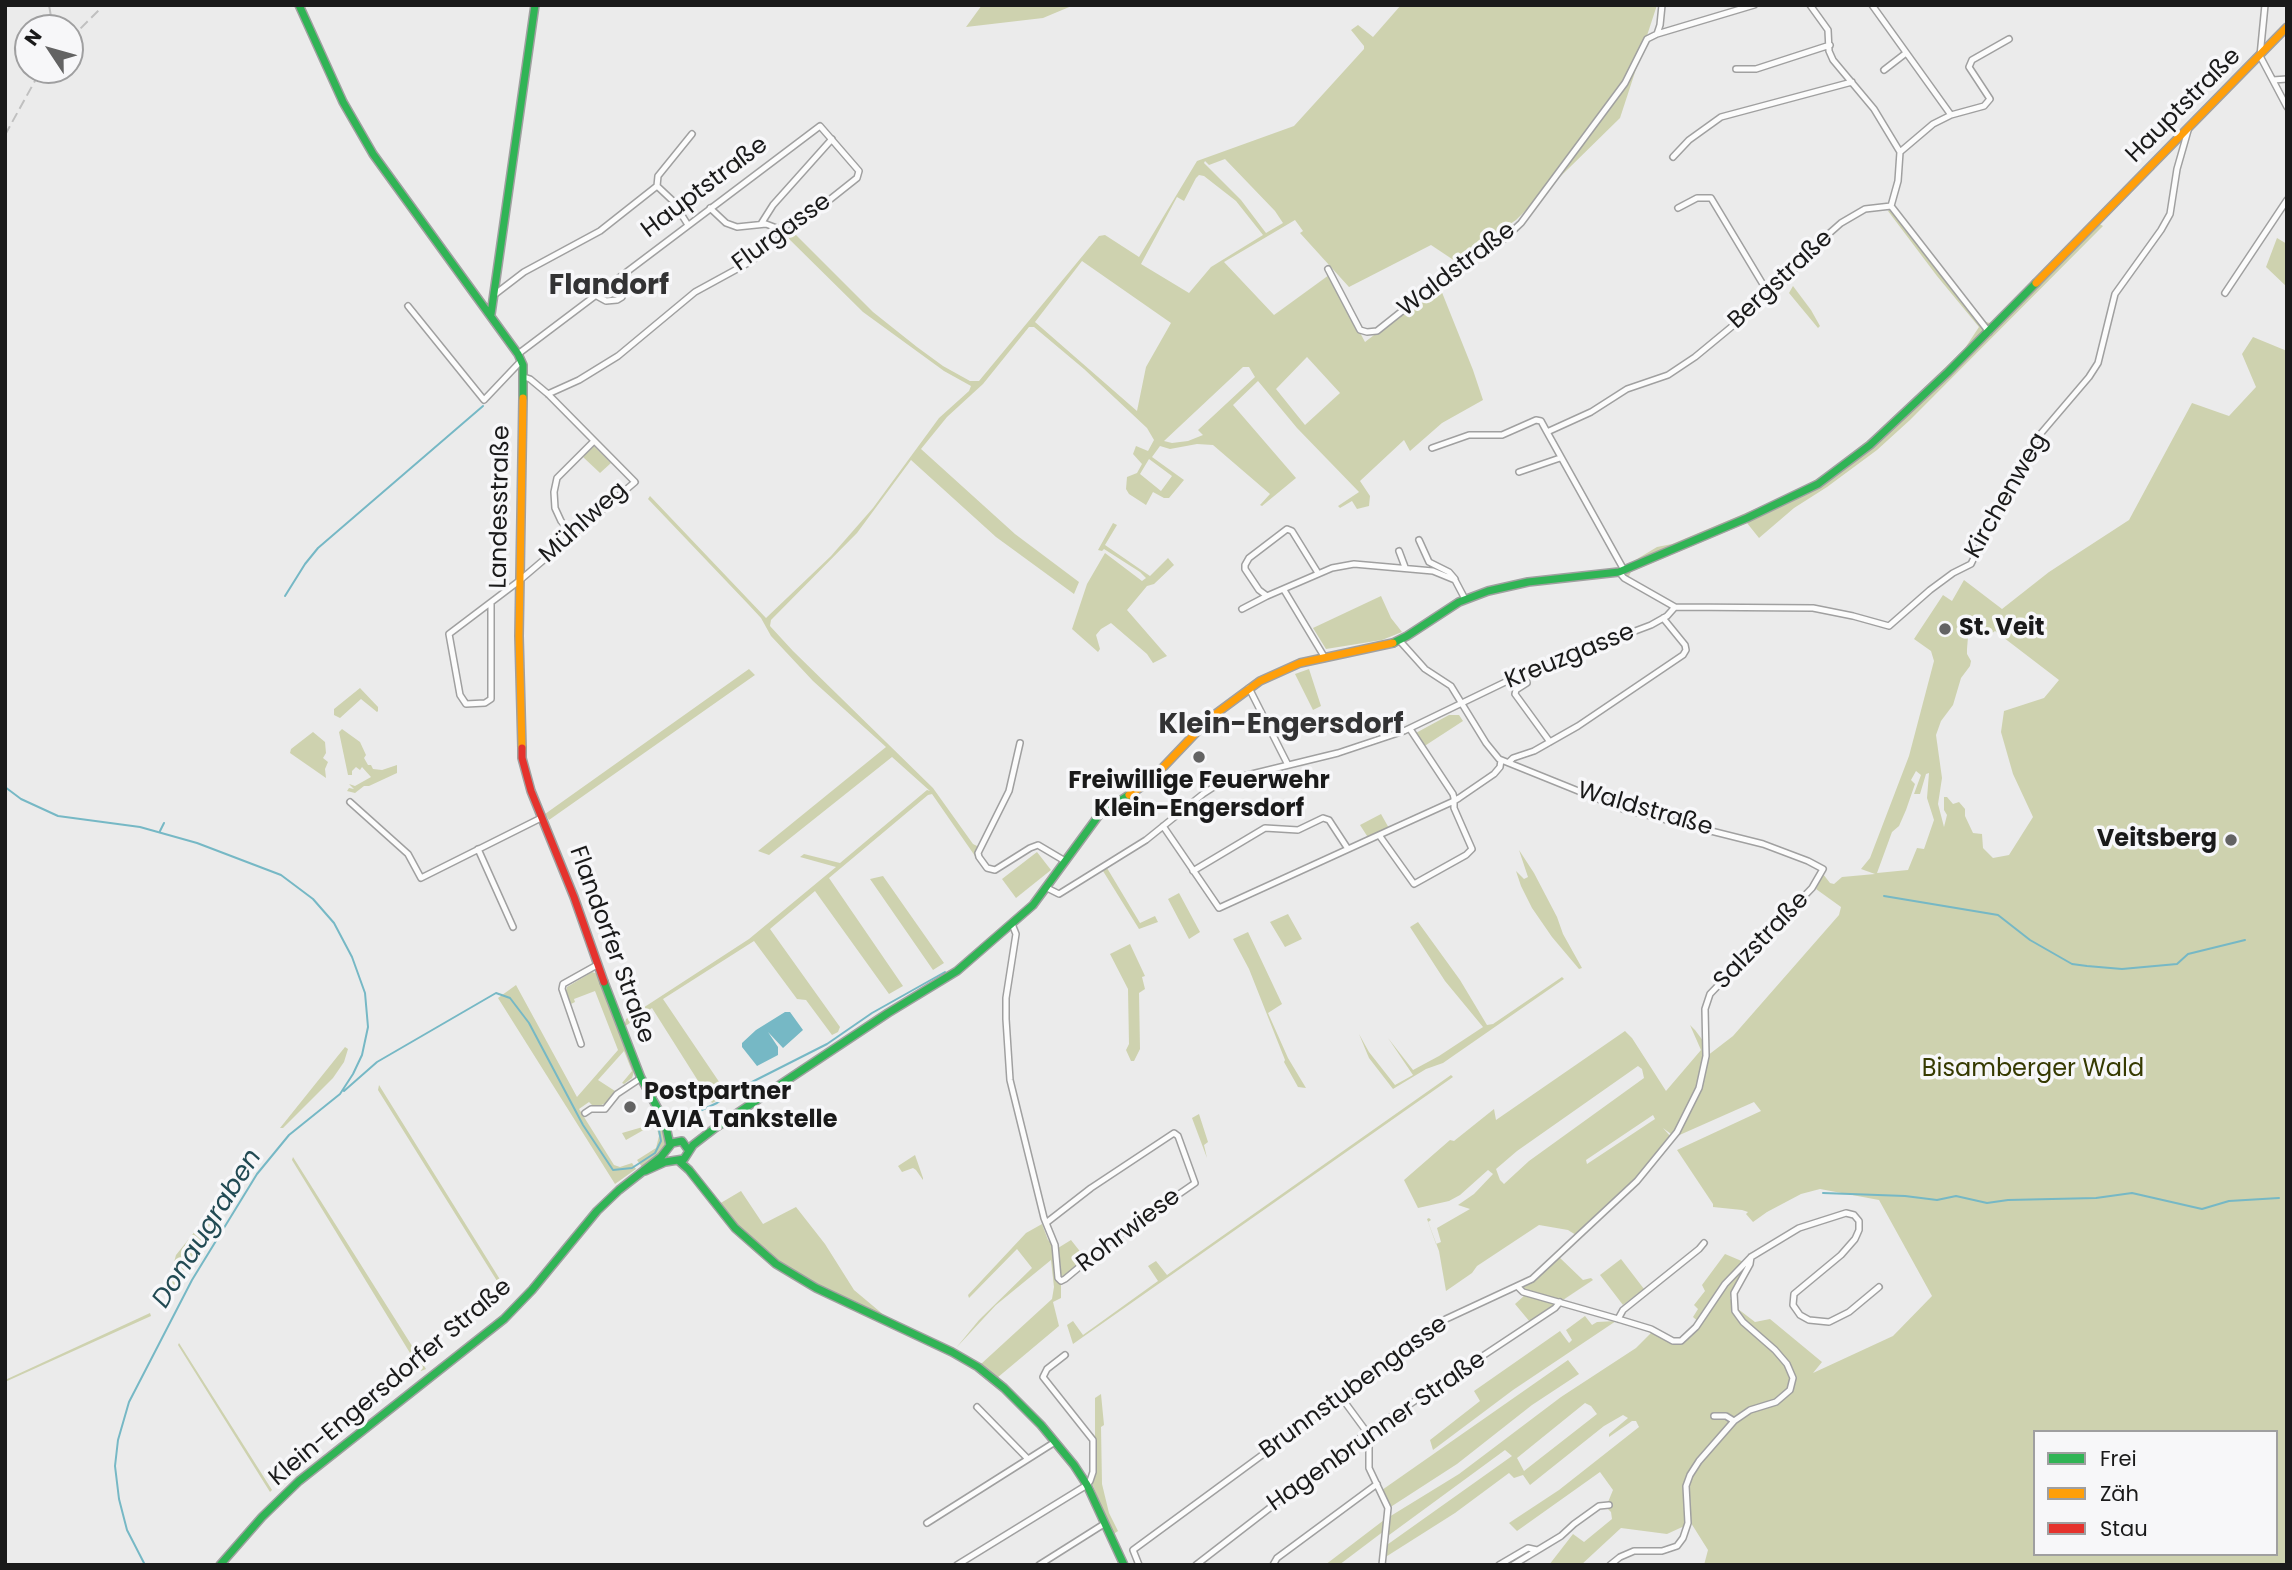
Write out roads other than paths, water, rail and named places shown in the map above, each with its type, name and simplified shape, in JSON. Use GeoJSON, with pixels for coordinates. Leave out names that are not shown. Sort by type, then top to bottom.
{"type":"FeatureCollection","features":[{"type":"Feature","properties":{"kind":"main road","name":"Landesstraße"},"geometry":{"type":"LineString","coordinates":[[299,5],[343,102],[362,135],[390,178],[520,357],[524,377],[520,434],[520,715],[522,758],[527,779]]}},
{"type":"Feature","properties":{"kind":"main road"},"geometry":{"type":"LineString","coordinates":[[491,314],[535,5]]}},
{"type":"Feature","properties":{"kind":"main road","name":"Hauptstraße"},"geometry":{"type":"LineString","coordinates":[[715,1128],[888,1013],[955,973],[1012,924],[1047,888],[1099,815],[1150,780],[1210,718],[1249,688],[1278,671],[1325,658],[1370,650],[1399,640],[1465,599],[1488,591],[1528,582],[1621,571],[1818,484],[1891,426],[1989,332],[2287,27]]}},
{"type":"Feature","properties":{"kind":"main road","name":"Flandorfer Straße"},"geometry":{"type":"LineString","coordinates":[[527,779],[641,1078],[665,1122],[682,1141]]}},
{"type":"Feature","properties":{"kind":"main road","name":"Flandorfer Straße"},"geometry":{"type":"LineString","coordinates":[[665,1122],[669,1146]]}},
{"type":"Feature","properties":{"kind":"main road"},"geometry":{"type":"LineString","coordinates":[[715,1128],[682,1141],[675,1141],[669,1146],[668,1154],[689,1170],[735,1228],[776,1265],[816,1288],[945,1348],[973,1364],[1013,1397],[1055,1441],[1087,1485],[1124,1565]]}},
{"type":"Feature","properties":{"kind":"main road"},"geometry":{"type":"LineString","coordinates":[[676,1161],[715,1128]]}},
{"type":"Feature","properties":{"kind":"main road"},"geometry":{"type":"LineString","coordinates":[[682,1141],[702,1185]]}},
{"type":"Feature","properties":{"kind":"main road","name":"Klein-Engersdorfer Straße"},"geometry":{"type":"LineString","coordinates":[[220,1565],[269,1510],[315,1468],[506,1317],[532,1290],[591,1218],[669,1146]]}},
{"type":"Feature","properties":{"kind":"main road","name":"Klein-Engersdorfer Straße"},"geometry":{"type":"LineString","coordinates":[[645,1171],[676,1161]]}},
{"type":"Feature","properties":{"kind":"street"},"geometry":{"type":"LineString","coordinates":[[1657,34],[1662,5]]}},
{"type":"Feature","properties":{"kind":"street"},"geometry":{"type":"LineString","coordinates":[[1657,34],[1754,5]]}},
{"type":"Feature","properties":{"kind":"street"},"geometry":{"type":"LineString","coordinates":[[1810,5],[1828,30],[1833,60],[1874,110],[1900,152],[1898,181],[1891,206],[1989,332]]}},
{"type":"Feature","properties":{"kind":"street"},"geometry":{"type":"LineString","coordinates":[[1872,5],[1951,115]]}},
{"type":"Feature","properties":{"kind":"street"},"geometry":{"type":"LineString","coordinates":[[2265,5],[2260,56],[2287,107]]}},
{"type":"Feature","properties":{"kind":"street","name":"Waldstraße"},"geometry":{"type":"LineString","coordinates":[[1328,269],[1360,330],[1377,331],[1475,253],[1504,239],[1521,223],[1625,83],[1647,40],[1657,34]]}},
{"type":"Feature","properties":{"kind":"street"},"geometry":{"type":"LineString","coordinates":[[1900,152],[1926,128],[1951,115],[1984,106],[1990,99],[1969,67],[1972,60],[2009,39]]}},
{"type":"Feature","properties":{"kind":"street"},"geometry":{"type":"LineString","coordinates":[[1736,69],[1756,69],[1830,45]]}},
{"type":"Feature","properties":{"kind":"street"},"geometry":{"type":"LineString","coordinates":[[1884,70],[1906,52]]}},
{"type":"Feature","properties":{"kind":"street"},"geometry":{"type":"LineString","coordinates":[[2273,80],[2287,79]]}},
{"type":"Feature","properties":{"kind":"street"},"geometry":{"type":"LineString","coordinates":[[1673,158],[1689,140],[1721,117],[1852,82]]}},
{"type":"Feature","properties":{"kind":"street","name":"Flurgasse"},"geometry":{"type":"LineString","coordinates":[[548,394],[579,380],[618,356],[695,292],[748,263],[857,178],[859,171],[820,126]]}},
{"type":"Feature","properties":{"kind":"street","name":"Hauptstraße"},"geometry":{"type":"LineString","coordinates":[[408,306],[484,400],[520,357],[596,295],[820,126]]}},
{"type":"Feature","properties":{"kind":"street","name":"Kirchenweg"},"geometry":{"type":"LineString","coordinates":[[1621,571],[1624,578],[1675,607],[1813,608],[1889,626],[1930,590],[1971,564],[2020,463],[2098,363],[2115,294],[2170,214],[2177,169],[2189,127]]}},
{"type":"Feature","properties":{"kind":"street"},"geometry":{"type":"LineString","coordinates":[[494,295],[524,272],[600,231],[657,186],[658,176],[692,134]]}},
{"type":"Feature","properties":{"kind":"street"},"geometry":{"type":"LineString","coordinates":[[761,225],[762,218],[832,139]]}},
{"type":"Feature","properties":{"kind":"street"},"geometry":{"type":"LineString","coordinates":[[657,186],[673,201],[688,225]]}},
{"type":"Feature","properties":{"kind":"street"},"geometry":{"type":"LineString","coordinates":[[1678,208],[1697,198],[1711,198],[1770,296]]}},
{"type":"Feature","properties":{"kind":"street"},"geometry":{"type":"LineString","coordinates":[[2224,293],[2287,200]]}},
{"type":"Feature","properties":{"kind":"street","name":"Bergstraße"},"geometry":{"type":"LineString","coordinates":[[1547,432],[1584,416],[1627,389],[1662,378],[1679,369],[1786,282],[1810,250],[1841,223],[1865,209],[1891,206]]}},
{"type":"Feature","properties":{"kind":"street"},"geometry":{"type":"LineString","coordinates":[[710,208],[731,226],[774,226],[787,232]]}},
{"type":"Feature","properties":{"kind":"street","name":"Hauptstraße"},"geometry":{"type":"LineString","coordinates":[[596,295],[606,301],[622,297],[623,294],[614,281]]}},
{"type":"Feature","properties":{"kind":"street","name":"Mühlweg"},"geometry":{"type":"LineString","coordinates":[[491,604],[491,699],[485,704],[466,704],[460,695],[449,634],[491,604],[635,482],[548,394],[524,377]]}},
{"type":"Feature","properties":{"kind":"street"},"geometry":{"type":"LineString","coordinates":[[1432,448],[1469,435],[1502,435],[1536,420],[1541,421],[1621,571]]}},
{"type":"Feature","properties":{"kind":"street"},"geometry":{"type":"LineString","coordinates":[[573,535],[561,521],[555,508],[557,478],[593,442]]}},
{"type":"Feature","properties":{"kind":"street"},"geometry":{"type":"LineString","coordinates":[[1519,472],[1560,458]]}},
{"type":"Feature","properties":{"kind":"street"},"geometry":{"type":"LineString","coordinates":[[1267,596],[1259,590],[1245,569],[1245,563],[1285,530],[1292,531],[1318,573]]}},
{"type":"Feature","properties":{"kind":"street"},"geometry":{"type":"LineString","coordinates":[[1419,540],[1429,562],[1450,572],[1465,599]]}},
{"type":"Feature","properties":{"kind":"street"},"geometry":{"type":"LineString","coordinates":[[1399,551],[1405,567]]}},
{"type":"Feature","properties":{"kind":"street"},"geometry":{"type":"LineString","coordinates":[[1242,609],[1342,564],[1433,570],[1455,580]]}},
{"type":"Feature","properties":{"kind":"street"},"geometry":{"type":"LineString","coordinates":[[1284,590],[1325,658]]}},
{"type":"Feature","properties":{"kind":"street","name":"Kreuzgasse"},"geometry":{"type":"LineString","coordinates":[[1047,888],[1059,894],[1146,840],[1223,781],[1350,749],[1410,729],[1524,673],[1663,618],[1675,607]]}},
{"type":"Feature","properties":{"kind":"street"},"geometry":{"type":"LineString","coordinates":[[1509,762],[1578,726],[1683,655],[1685,645],[1663,618]]}},
{"type":"Feature","properties":{"kind":"street"},"geometry":{"type":"LineString","coordinates":[[1163,826],[1219,908],[1454,801],[1490,778],[1499,769],[1501,760],[1488,746],[1449,684],[1425,669],[1399,640]]}},
{"type":"Feature","properties":{"kind":"street"},"geometry":{"type":"LineString","coordinates":[[1524,673],[1527,682],[1516,690],[1515,694],[1550,742]]}},
{"type":"Feature","properties":{"kind":"street"},"geometry":{"type":"LineString","coordinates":[[1249,688],[1288,765]]}},
{"type":"Feature","properties":{"kind":"street"},"geometry":{"type":"LineString","coordinates":[[1379,835],[1411,883],[1418,884],[1471,850],[1454,808],[1450,789],[1410,729]]}},
{"type":"Feature","properties":{"kind":"street"},"geometry":{"type":"LineString","coordinates":[[1020,743],[1009,791],[978,853],[979,857],[987,868],[995,870],[1038,845],[1065,861]]}},
{"type":"Feature","properties":{"kind":"street","name":"Waldstraße"},"geometry":{"type":"LineString","coordinates":[[1501,760],[1623,809],[1763,844],[1823,869]]}},
{"type":"Feature","properties":{"kind":"street"},"geometry":{"type":"LineString","coordinates":[[350,802],[408,854],[421,878],[541,818]]}},
{"type":"Feature","properties":{"kind":"street"},"geometry":{"type":"LineString","coordinates":[[1193,871],[1265,828],[1298,830],[1323,818],[1329,820],[1348,849]]}},
{"type":"Feature","properties":{"kind":"street"},"geometry":{"type":"LineString","coordinates":[[478,849],[513,927]]}},
{"type":"Feature","properties":{"kind":"street","name":"Salzstraße"},"geometry":{"type":"LineString","coordinates":[[1706,1056],[1704,1013],[1710,994],[1812,888],[1823,869]]}},
{"type":"Feature","properties":{"kind":"street"},"geometry":{"type":"LineString","coordinates":[[1012,924],[1016,934],[1006,998],[1008,1065],[1018,1116],[1046,1223]]}},
{"type":"Feature","properties":{"kind":"street"},"geometry":{"type":"LineString","coordinates":[[582,1044],[562,989],[563,984],[597,965]]}},
{"type":"Feature","properties":{"kind":"street","name":"Brunnstubengasse"},"geometry":{"type":"LineString","coordinates":[[1139,1565],[1133,1549],[1342,1397],[1438,1323],[1518,1287],[1536,1276],[1637,1181],[1668,1145],[1696,1093],[1706,1056]]}},
{"type":"Feature","properties":{"kind":"street"},"geometry":{"type":"LineString","coordinates":[[584,1113],[592,1109],[605,1109],[617,1094],[641,1078]]}},
{"type":"Feature","properties":{"kind":"street","name":"Rohrwiese"},"geometry":{"type":"LineString","coordinates":[[1174,1133],[1178,1136],[1195,1182],[1107,1244],[1064,1280],[1058,1278],[1055,1245],[1046,1223],[1091,1188],[1166,1138],[1174,1133]]}},
{"type":"Feature","properties":{"kind":"street"},"geometry":{"type":"LineString","coordinates":[[1518,1287],[1523,1292],[1650,1329],[1676,1342],[1681,1341],[1696,1327],[1725,1284],[1751,1257],[1807,1224],[1841,1214],[1857,1217],[1860,1225],[1855,1239],[1841,1255],[1794,1294],[1793,1305],[1800,1315],[1809,1320],[1829,1322],[1849,1312],[1878,1287]]}},
{"type":"Feature","properties":{"kind":"street"},"geometry":{"type":"LineString","coordinates":[[1618,1319],[1623,1310],[1703,1243]]}},
{"type":"Feature","properties":{"kind":"street"},"geometry":{"type":"LineString","coordinates":[[1610,1565],[1634,1551],[1668,1550],[1677,1546],[1684,1538],[1688,1523],[1686,1493],[1690,1475],[1734,1421],[1750,1410],[1782,1399],[1792,1384],[1791,1372],[1784,1360],[1743,1322],[1735,1311],[1734,1293],[1751,1257]]}},
{"type":"Feature","properties":{"kind":"street","name":"Hagenbrunner Straße"},"geometry":{"type":"LineString","coordinates":[[1196,1565],[1368,1432],[1555,1308],[1560,1302]]}},
{"type":"Feature","properties":{"kind":"street"},"geometry":{"type":"LineString","coordinates":[[957,1565],[1087,1485],[1093,1472],[1093,1440],[1043,1375],[1046,1369],[1065,1355]]}},
{"type":"Feature","properties":{"kind":"street"},"geometry":{"type":"LineString","coordinates":[[1342,1397],[1368,1432],[1369,1468],[1388,1508],[1382,1565]]}},
{"type":"Feature","properties":{"kind":"street"},"geometry":{"type":"LineString","coordinates":[[977,1407],[1027,1458]]}},
{"type":"Feature","properties":{"kind":"street"},"geometry":{"type":"LineString","coordinates":[[1714,1416],[1726,1416],[1734,1421]]}},
{"type":"Feature","properties":{"kind":"street"},"geometry":{"type":"LineString","coordinates":[[927,1523],[1055,1441]]}},
{"type":"Feature","properties":{"kind":"street"},"geometry":{"type":"LineString","coordinates":[[1273,1565],[1277,1558],[1377,1485]]}},
{"type":"Feature","properties":{"kind":"street"},"geometry":{"type":"LineString","coordinates":[[1513,1565],[1561,1536],[1599,1506],[1609,1506]]}},
{"type":"Feature","properties":{"kind":"street"},"geometry":{"type":"LineString","coordinates":[[1039,1565],[1104,1524]]}},
{"type":"Feature","properties":{"kind":"street"},"geometry":{"type":"LineString","coordinates":[[1499,1565],[1528,1548],[1537,1550]]}},
{"type":"Feature","properties":{"kind":"water"},"geometry":{"type":"Polygon","coordinates":[[[785,1012],[790,1012],[803,1030],[783,1048],[768,1032],[778,1047],[778,1055],[757,1066],[742,1047],[742,1043],[756,1030],[785,1012]]]}},
{"type":"Feature","properties":{"kind":"waterway"},"geometry":{"type":"LineString","coordinates":[[285,596],[318,548],[483,406]]}},
{"type":"Feature","properties":{"kind":"waterway","name":"Donaugraben"},"geometry":{"type":"LineString","coordinates":[[5,787],[21,799],[58,816],[140,827],[197,843],[281,875],[313,899],[334,923],[352,957],[365,993],[368,1027],[362,1055],[353,1074],[340,1094],[289,1135],[257,1174],[192,1280],[129,1402],[118,1440],[115,1466],[119,1499],[127,1530],[145,1565]]}},
{"type":"Feature","properties":{"kind":"waterway"},"geometry":{"type":"LineString","coordinates":[[160,831],[164,823]]}},
{"type":"Feature","properties":{"kind":"waterway"},"geometry":{"type":"LineString","coordinates":[[1884,896],[1998,915],[2030,940],[2072,964],[2087,966],[2122,969],[2177,964],[2188,954],[2245,940]]}},
{"type":"Feature","properties":{"kind":"waterway"},"geometry":{"type":"LineString","coordinates":[[678,1121],[827,1044],[872,1013],[945,972]]}},
{"type":"Feature","properties":{"kind":"waterway"},"geometry":{"type":"LineString","coordinates":[[344,1091],[377,1062],[496,993],[510,998],[529,1023],[583,1125],[613,1170],[632,1168],[655,1153],[661,1141],[661,1125]]}},
{"type":"Feature","properties":{"kind":"waterway"},"geometry":{"type":"LineString","coordinates":[[1823,1193],[1937,1200],[1956,1196],[1987,1203],[2096,1198],[2132,1193],[2202,1209],[2229,1201],[2279,1198]]}},
{"type":"Feature","properties":{"kind":"railway"},"geometry":{"type":"LineString","coordinates":[[49,5],[51,14]]}},
{"type":"Feature","properties":{"kind":"railway"},"geometry":{"type":"LineString","coordinates":[[84,25],[101,8]]}},
{"type":"Feature","properties":{"kind":"railway"},"geometry":{"type":"LineString","coordinates":[[5,135],[33,84]]}},
{"type":"Feature","properties":{"kind":"place","name":"St. Veit"},"geometry":{"type":"Point","coordinates":[1945,629]}},
{"type":"Feature","properties":{"kind":"place","name":"Freiwillige Feuerwehr Klein-Engersdorf"},"geometry":{"type":"Point","coordinates":[1199,757]}},
{"type":"Feature","properties":{"kind":"place","name":"Veitsberg"},"geometry":{"type":"Point","coordinates":[2231,840]}},
{"type":"Feature","properties":{"kind":"place","name":"Postpartner AVIA Tankstelle"},"geometry":{"type":"Point","coordinates":[630,1107]}},
{"type":"Feature","properties":{"kind":"district","name":"Flandorf"},"geometry":{"type":"Point","coordinates":[609,287]}},
{"type":"Feature","properties":{"kind":"district","name":"Klein-Engersdorf"},"geometry":{"type":"Point","coordinates":[1281,726]}},
{"type":"Feature","properties":{"kind":"park label","name":"Bisamberger Wald"},"geometry":{"type":"Point","coordinates":[2033,1070]}}]}
